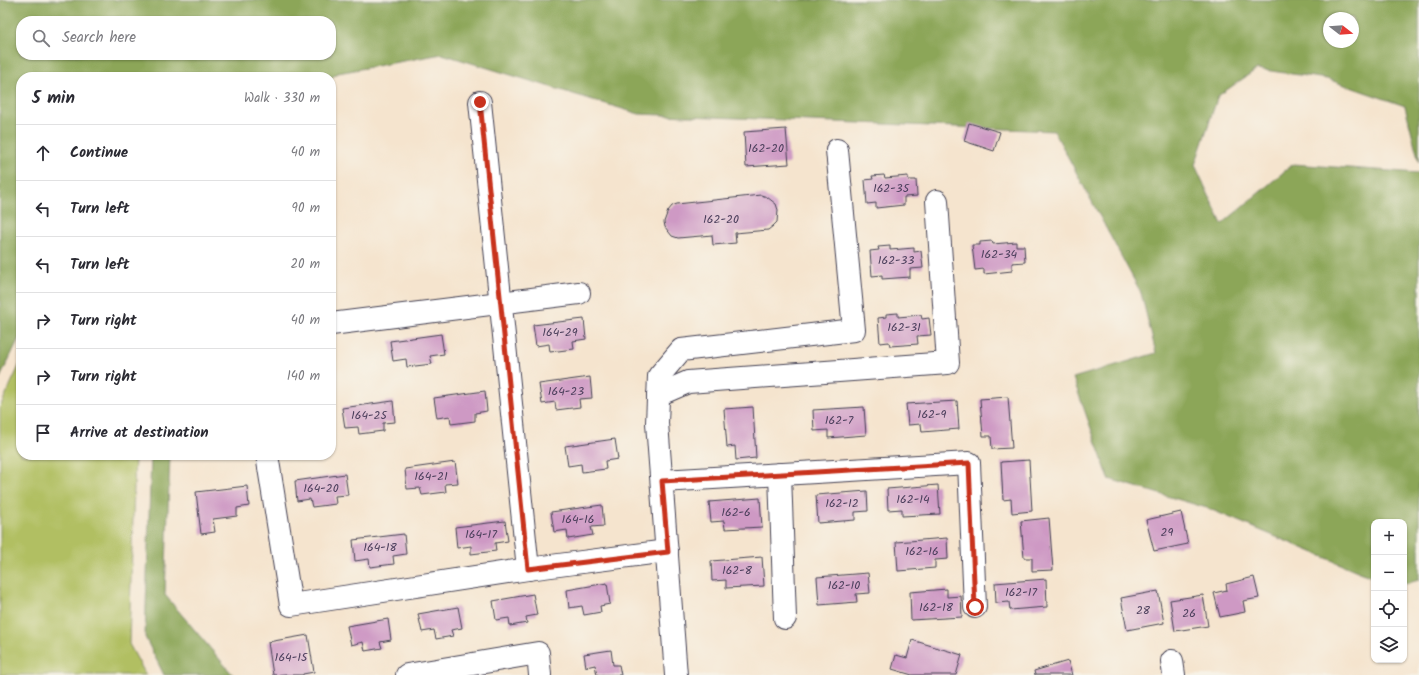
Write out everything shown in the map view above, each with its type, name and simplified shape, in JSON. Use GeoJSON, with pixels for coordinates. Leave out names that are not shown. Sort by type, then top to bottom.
{"type":"FeatureCollection","features":[{"type":"Feature","properties":{"kind":"street"},"geometry":{"type":"LineString","coordinates":[[480,102],[528,569]]}},
{"type":"Feature","properties":{"kind":"street"},"geometry":{"type":"LineString","coordinates":[[676,675],[668,552],[657,423],[659,376],[681,350],[854,330],[837,150]]}},
{"type":"Feature","properties":{"kind":"street"},"geometry":{"type":"LineString","coordinates":[[658,395],[688,382],[948,363],[937,201]]}},
{"type":"Feature","properties":{"kind":"street"},"geometry":{"type":"LineString","coordinates":[[336,323],[579,294]]}},
{"type":"Feature","properties":{"kind":"street"},"geometry":{"type":"LineString","coordinates":[[268,460],[291,606],[528,569],[668,552]]}},
{"type":"Feature","properties":{"kind":"street"},"geometry":{"type":"LineString","coordinates":[[662,481],[969,463],[975,607]]}},
{"type":"Feature","properties":{"kind":"street"},"geometry":{"type":"LineString","coordinates":[[780,474],[784,618]]}},
{"type":"Feature","properties":{"kind":"street"},"geometry":{"type":"LineString","coordinates":[[407,675],[538,653],[540,675]]}},
{"type":"Feature","properties":{"kind":"green space"},"geometry":{"type":"Polygon","coordinates":[[[0,0],[1419,0],[1419,162],[1405,106],[1327,79],[1257,69],[1218,96],[1195,165],[1222,224],[1293,164],[1419,173],[1419,580],[1407,583],[1407,519],[1371,519],[1371,577],[1207,508],[1109,479],[1073,378],[1156,353],[1141,293],[1054,131],[639,114],[442,54],[336,74],[336,72],[16,72],[16,344],[0,378],[0,0]]]}},
{"type":"Feature","properties":{"kind":"green space"},"geometry":{"type":"Polygon","coordinates":[[[16,373],[16,460],[135,460],[129,644],[146,675],[0,675],[0,407],[16,373]]]}},
{"type":"Feature","properties":{"kind":"green space"},"geometry":{"type":"Polygon","coordinates":[[[151,460],[170,460],[165,595],[233,675],[164,675],[145,637],[151,460]]]}},
{"type":"Feature","properties":{"kind":"building"},"geometry":{"type":"Polygon","coordinates":[[[969,123],[1000,132],[994,151],[964,141],[969,123]]]}},
{"type":"Feature","properties":{"kind":"building"},"geometry":{"type":"Polygon","coordinates":[[[786,129],[789,164],[746,167],[744,132],[786,129]]]}},
{"type":"Feature","properties":{"kind":"building"},"geometry":{"type":"Polygon","coordinates":[[[884,175],[885,178],[908,176],[908,180],[916,180],[917,196],[904,197],[904,205],[876,208],[876,203],[867,204],[865,180],[873,179],[872,176],[884,175]]]}},
{"type":"Feature","properties":{"kind":"building"},"geometry":{"type":"Polygon","coordinates":[[[761,195],[767,197],[776,204],[778,210],[777,222],[768,230],[735,233],[736,243],[713,245],[712,235],[678,238],[672,236],[665,227],[664,222],[668,211],[672,206],[677,204],[761,195]]]}},
{"type":"Feature","properties":{"kind":"building"},"geometry":{"type":"Polygon","coordinates":[[[992,241],[993,244],[1016,242],[1016,246],[1024,246],[1025,262],[1012,263],[1012,271],[984,274],[984,269],[975,270],[972,245],[980,245],[980,242],[992,241]]]}},
{"type":"Feature","properties":{"kind":"building"},"geometry":{"type":"Polygon","coordinates":[[[890,246],[890,250],[914,248],[914,252],[921,251],[923,268],[910,269],[910,277],[882,279],[882,275],[872,276],[870,251],[879,250],[878,247],[890,246]]]}},
{"type":"Feature","properties":{"kind":"building"},"geometry":{"type":"Polygon","coordinates":[[[898,313],[898,317],[921,315],[922,319],[929,318],[931,335],[917,336],[918,344],[890,346],[889,342],[880,343],[878,318],[886,317],[886,314],[898,313]]]}},
{"type":"Feature","properties":{"kind":"building"},"geometry":{"type":"Polygon","coordinates":[[[584,319],[586,339],[573,341],[574,349],[550,352],[549,344],[536,346],[533,325],[584,319]]]}},
{"type":"Feature","properties":{"kind":"building"},"geometry":{"type":"Polygon","coordinates":[[[441,334],[444,354],[430,356],[432,364],[407,367],[406,359],[393,361],[390,341],[441,334]]]}},
{"type":"Feature","properties":{"kind":"building"},"geometry":{"type":"Polygon","coordinates":[[[590,377],[592,398],[579,399],[580,407],[556,410],[555,402],[542,404],[539,384],[590,377]]]}},
{"type":"Feature","properties":{"kind":"building"},"geometry":{"type":"Polygon","coordinates":[[[485,391],[487,411],[475,413],[475,421],[451,424],[450,416],[437,418],[434,398],[485,391]]]}},
{"type":"Feature","properties":{"kind":"building"},"geometry":{"type":"Polygon","coordinates":[[[1008,397],[1012,448],[992,449],[991,436],[983,436],[980,399],[1008,397]]]}},
{"type":"Feature","properties":{"kind":"building"},"geometry":{"type":"Polygon","coordinates":[[[393,401],[395,422],[383,423],[383,431],[359,434],[358,427],[345,428],[342,408],[393,401]]]}},
{"type":"Feature","properties":{"kind":"building"},"geometry":{"type":"Polygon","coordinates":[[[957,401],[959,429],[922,432],[921,424],[908,425],[906,404],[957,401]]]}},
{"type":"Feature","properties":{"kind":"building"},"geometry":{"type":"Polygon","coordinates":[[[753,407],[756,458],[736,460],[735,446],[727,447],[724,409],[753,407]]]}},
{"type":"Feature","properties":{"kind":"building"},"geometry":{"type":"Polygon","coordinates":[[[864,407],[866,435],[828,438],[828,430],[814,431],[813,410],[864,407]]]}},
{"type":"Feature","properties":{"kind":"building"},"geometry":{"type":"Polygon","coordinates":[[[615,439],[618,459],[605,461],[606,469],[582,472],[581,464],[568,466],[565,446],[615,439]]]}},
{"type":"Feature","properties":{"kind":"building"},"geometry":{"type":"Polygon","coordinates":[[[1029,460],[1032,511],[1012,513],[1011,499],[1003,500],[1001,462],[1029,460]]]}},
{"type":"Feature","properties":{"kind":"building"},"geometry":{"type":"Polygon","coordinates":[[[455,462],[458,483],[445,484],[446,492],[422,495],[420,488],[407,489],[405,469],[455,462]]]}},
{"type":"Feature","properties":{"kind":"building"},"geometry":{"type":"Polygon","coordinates":[[[345,474],[348,495],[335,496],[336,504],[312,507],[310,499],[297,501],[295,481],[345,474]]]}},
{"type":"Feature","properties":{"kind":"building"},"geometry":{"type":"Polygon","coordinates":[[[938,485],[940,514],[902,516],[902,509],[888,510],[887,489],[938,485]]]}},
{"type":"Feature","properties":{"kind":"building"},"geometry":{"type":"Polygon","coordinates":[[[247,486],[249,506],[237,508],[237,516],[213,519],[215,532],[201,534],[196,492],[247,486]]]}},
{"type":"Feature","properties":{"kind":"building"},"geometry":{"type":"Polygon","coordinates":[[[867,491],[868,511],[855,512],[855,520],[818,523],[816,495],[867,491]]]}},
{"type":"Feature","properties":{"kind":"building"},"geometry":{"type":"Polygon","coordinates":[[[760,498],[762,527],[725,529],[724,521],[711,522],[709,502],[760,498]]]}},
{"type":"Feature","properties":{"kind":"building"},"geometry":{"type":"Polygon","coordinates":[[[602,505],[604,526],[591,527],[593,535],[568,539],[567,530],[554,532],[551,512],[602,505]]]}},
{"type":"Feature","properties":{"kind":"building"},"geometry":{"type":"Polygon","coordinates":[[[1181,512],[1188,544],[1154,551],[1146,520],[1181,512]]]}},
{"type":"Feature","properties":{"kind":"building"},"geometry":{"type":"Polygon","coordinates":[[[1049,518],[1053,570],[1032,571],[1032,558],[1024,558],[1021,521],[1049,518]]]}},
{"type":"Feature","properties":{"kind":"building"},"geometry":{"type":"Polygon","coordinates":[[[505,521],[508,541],[495,543],[496,551],[471,554],[471,546],[457,548],[455,527],[505,521]]]}},
{"type":"Feature","properties":{"kind":"building"},"geometry":{"type":"Polygon","coordinates":[[[404,534],[406,554],[393,556],[394,564],[370,567],[369,559],[355,561],[353,540],[404,534]]]}},
{"type":"Feature","properties":{"kind":"building"},"geometry":{"type":"Polygon","coordinates":[[[947,538],[948,559],[935,560],[935,568],[898,571],[896,542],[947,538]]]}},
{"type":"Feature","properties":{"kind":"building"},"geometry":{"type":"Polygon","coordinates":[[[762,557],[764,586],[726,588],[726,580],[712,581],[711,561],[762,557]]]}},
{"type":"Feature","properties":{"kind":"building"},"geometry":{"type":"Polygon","coordinates":[[[868,573],[870,593],[856,594],[857,602],[819,605],[817,577],[868,573]]]}},
{"type":"Feature","properties":{"kind":"building"},"geometry":{"type":"Polygon","coordinates":[[[1254,577],[1259,598],[1243,601],[1245,612],[1220,617],[1214,593],[1227,590],[1226,584],[1254,577]]]}},
{"type":"Feature","properties":{"kind":"building"},"geometry":{"type":"Polygon","coordinates":[[[1046,579],[1047,607],[1010,610],[1009,602],[996,603],[995,583],[1046,579]]]}},
{"type":"Feature","properties":{"kind":"building"},"geometry":{"type":"Polygon","coordinates":[[[607,583],[610,604],[600,606],[601,612],[584,615],[582,606],[569,608],[567,590],[607,583]]]}},
{"type":"Feature","properties":{"kind":"building"},"geometry":{"type":"Polygon","coordinates":[[[947,589],[947,597],[961,596],[962,617],[911,620],[910,592],[947,589]]]}},
{"type":"Feature","properties":{"kind":"building"},"geometry":{"type":"Polygon","coordinates":[[[1158,591],[1164,623],[1127,630],[1121,598],[1158,591]]]}},
{"type":"Feature","properties":{"kind":"building"},"geometry":{"type":"Polygon","coordinates":[[[533,594],[537,615],[526,617],[527,623],[510,626],[509,618],[496,620],[493,601],[533,594]]]}},
{"type":"Feature","properties":{"kind":"building"},"geometry":{"type":"Polygon","coordinates":[[[1203,595],[1208,626],[1175,631],[1170,600],[1203,595]]]}},
{"type":"Feature","properties":{"kind":"building"},"geometry":{"type":"Polygon","coordinates":[[[458,607],[462,628],[451,630],[453,636],[436,639],[434,630],[422,632],[418,614],[458,607]]]}},
{"type":"Feature","properties":{"kind":"building"},"geometry":{"type":"Polygon","coordinates":[[[388,619],[391,640],[380,642],[382,648],[365,651],[363,642],[351,645],[347,626],[388,619]]]}},
{"type":"Feature","properties":{"kind":"building"},"geometry":{"type":"Polygon","coordinates":[[[308,635],[314,672],[303,675],[273,675],[268,642],[308,635]]]}},
{"type":"Feature","properties":{"kind":"building"},"geometry":{"type":"Polygon","coordinates":[[[912,640],[962,655],[956,675],[912,675],[892,669],[896,655],[907,658],[912,640]]]}},
{"type":"Feature","properties":{"kind":"building"},"geometry":{"type":"Polygon","coordinates":[[[611,650],[613,665],[619,665],[621,675],[597,675],[595,665],[586,667],[584,654],[611,650]]]}},
{"type":"Feature","properties":{"kind":"building"},"geometry":{"type":"Polygon","coordinates":[[[1068,661],[1072,675],[1035,675],[1034,671],[1068,661]]]}},
{"type":"Feature","properties":{"kind":"route"},"geometry":{"type":"LineString","coordinates":[[480,102],[528,569],[668,552],[662,481],[969,463],[975,607]]}}]}
